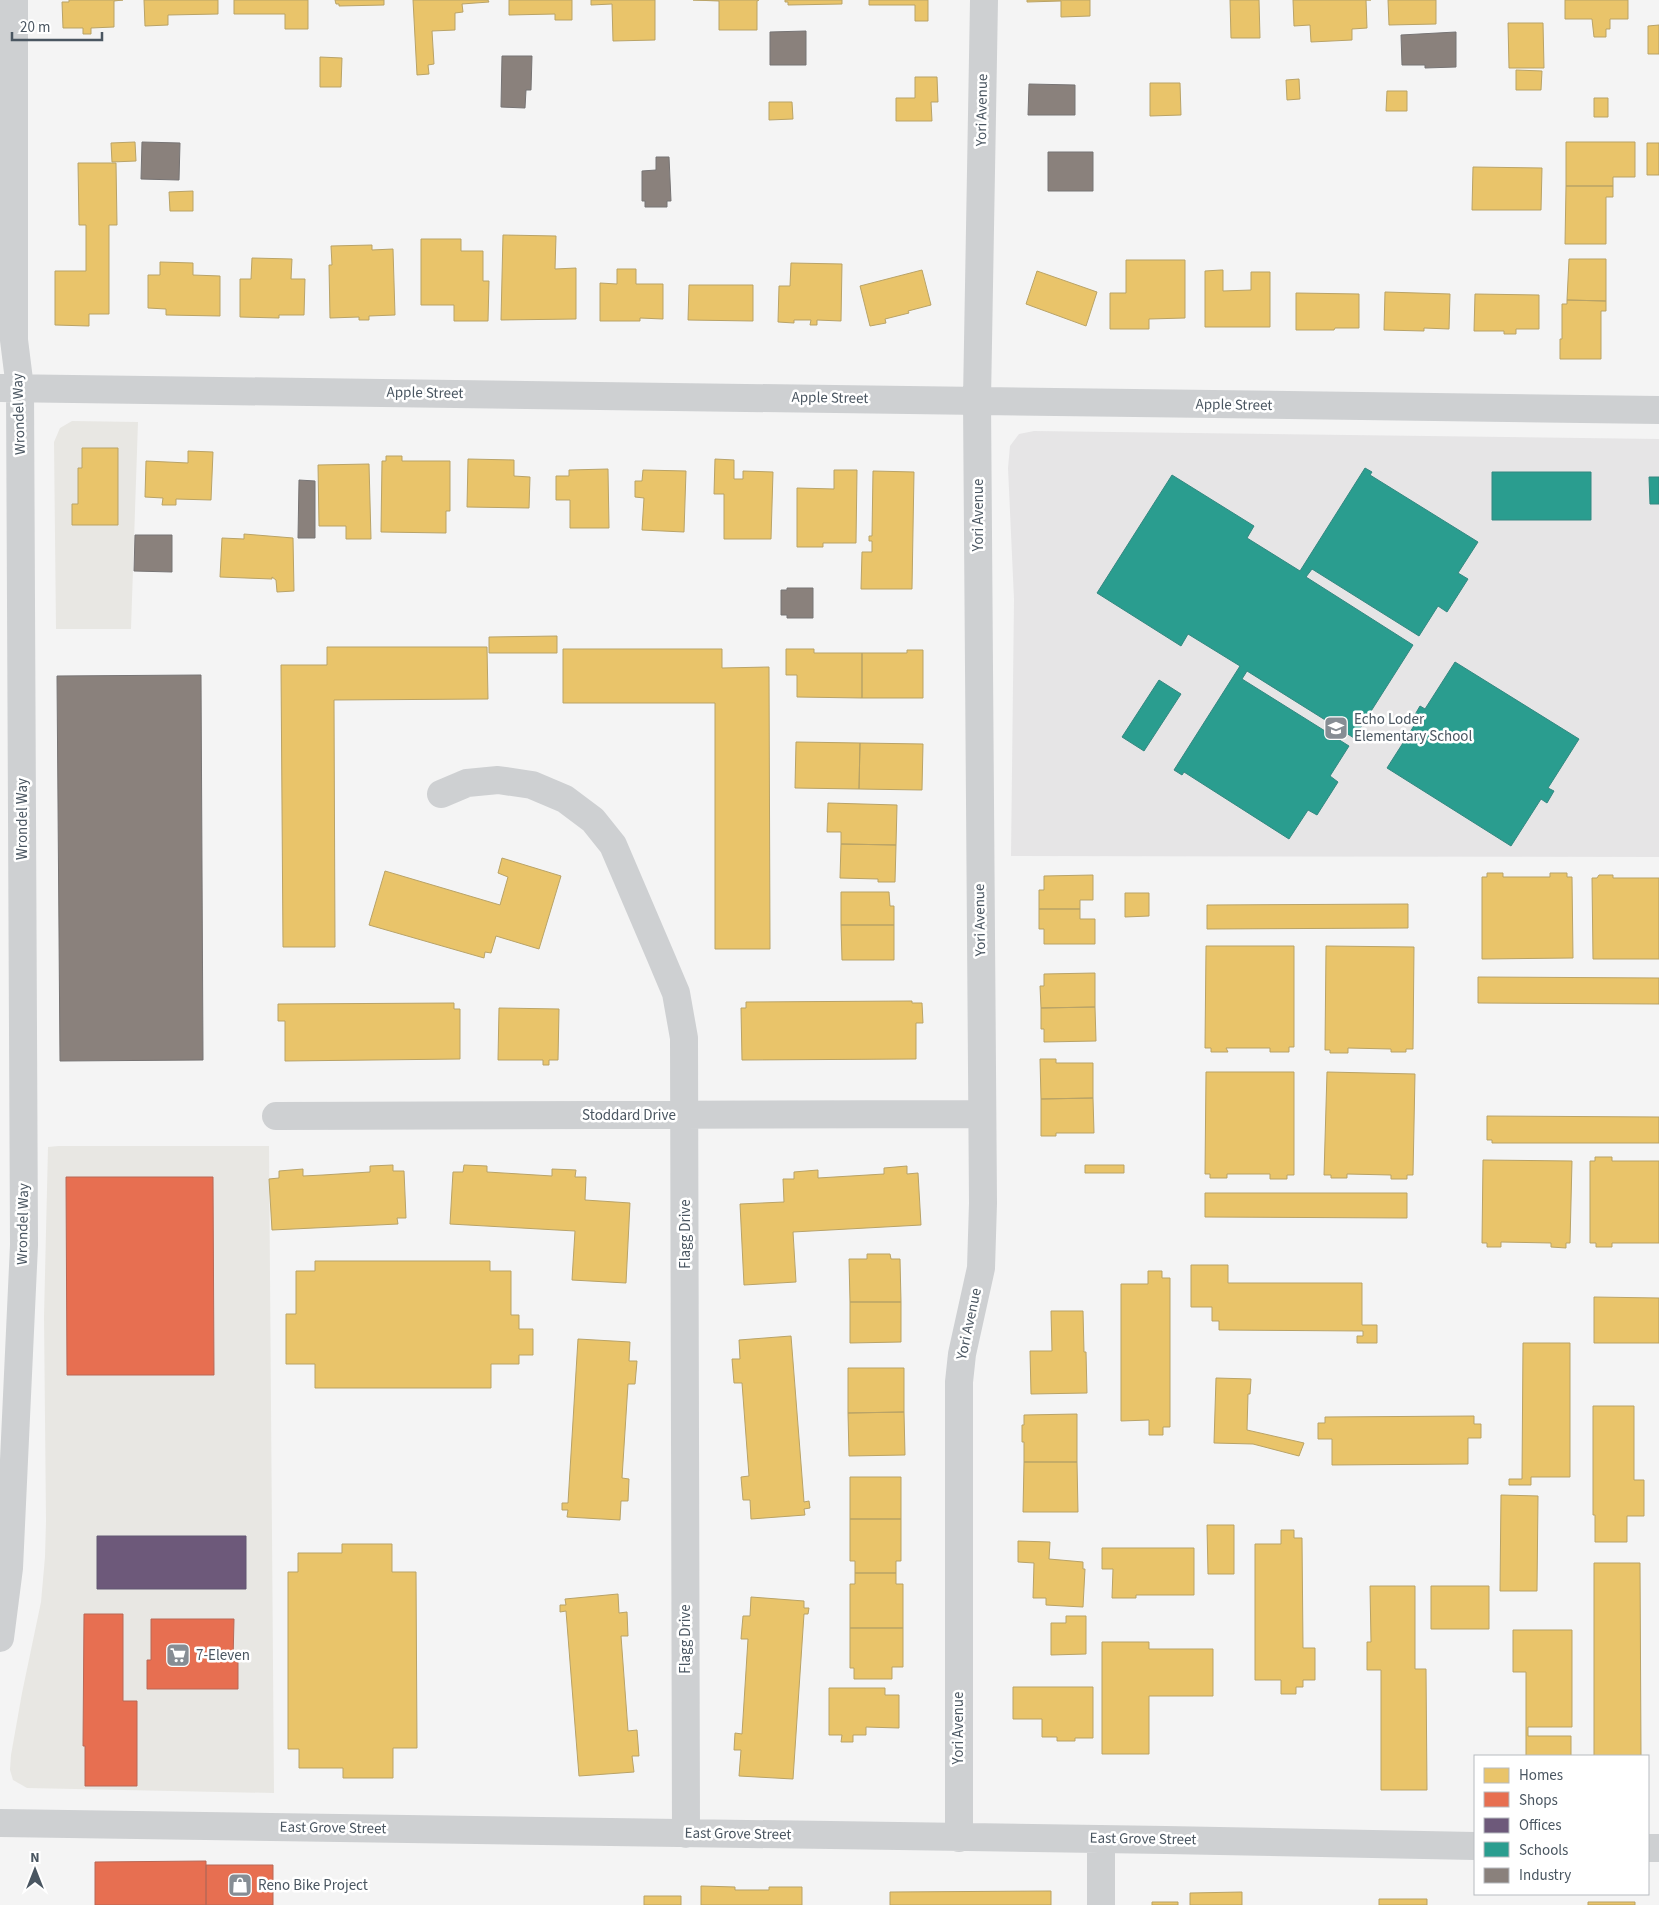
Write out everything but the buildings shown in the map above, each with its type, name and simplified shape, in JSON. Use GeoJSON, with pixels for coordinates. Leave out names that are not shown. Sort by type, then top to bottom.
{"type":"FeatureCollection","features":[{"type":"Feature","properties":{"kind":"street","name":"Wrondel Way"},"geometry":{"type":"LineString","coordinates":[[0,1638],[10,1541],[24,1245],[10,388],[14,340],[14,0]]}},
{"type":"Feature","properties":{"kind":"street","name":"Yori Avenue"},"geometry":{"type":"LineString","coordinates":[[959,1838],[959,1382],[962,1354],[981,1268],[983,1204],[977,400],[984,0]]}},
{"type":"Feature","properties":{"kind":"street","name":"Apple Street"},"geometry":{"type":"LineString","coordinates":[[10,388],[1659,410]]}},
{"type":"Feature","properties":{"kind":"street","name":"Flagg Drive"},"geometry":{"type":"LineString","coordinates":[[441,794],[467,783],[498,780],[532,785],[565,799],[592,820],[613,845],[676,993],[684,1038],[685,1115],[686,1834]]}},
{"type":"Feature","properties":{"kind":"street","name":"Stoddard Drive"},"geometry":{"type":"LineString","coordinates":[[276,1116],[982,1114]]}},
{"type":"Feature","properties":{"kind":"street","name":"East Grove Street"},"geometry":{"type":"LineString","coordinates":[[0,1823],[1474,1846]]}},
{"type":"Feature","properties":{"kind":"street"},"geometry":{"type":"LineString","coordinates":[[1101,1839],[1101,1905]]}},
{"type":"Feature","properties":{"kind":"shaded area"},"geometry":{"type":"Polygon","coordinates":[[[72,421],[138,422],[131,629],[56,629],[54,442],[60,428],[72,421]]]}},
{"type":"Feature","properties":{"kind":"shaded area","name":"Echo Loder Elementary School"},"geometry":{"type":"Polygon","coordinates":[[[1034,431],[1659,439],[1659,857],[1011,856],[1014,599],[1008,468],[1010,446],[1019,434],[1034,431]]]}},
{"type":"Feature","properties":{"kind":"shaded area"},"geometry":{"type":"Polygon","coordinates":[[[269,1146],[274,1793],[27,1788],[13,1780],[10,1770],[11,1755],[41,1602],[45,1557],[44,1317],[48,1147],[269,1146]]]}},
{"type":"Feature","properties":{"kind":"place","name":"Echo Loder Elementary School"},"geometry":{"type":"Point","coordinates":[1336,728]}},
{"type":"Feature","properties":{"kind":"place","name":"7-Eleven"},"geometry":{"type":"Point","coordinates":[178,1655]}},
{"type":"Feature","properties":{"kind":"place","name":"Reno Bike Project"},"geometry":{"type":"Point","coordinates":[240,1885]}}]}
